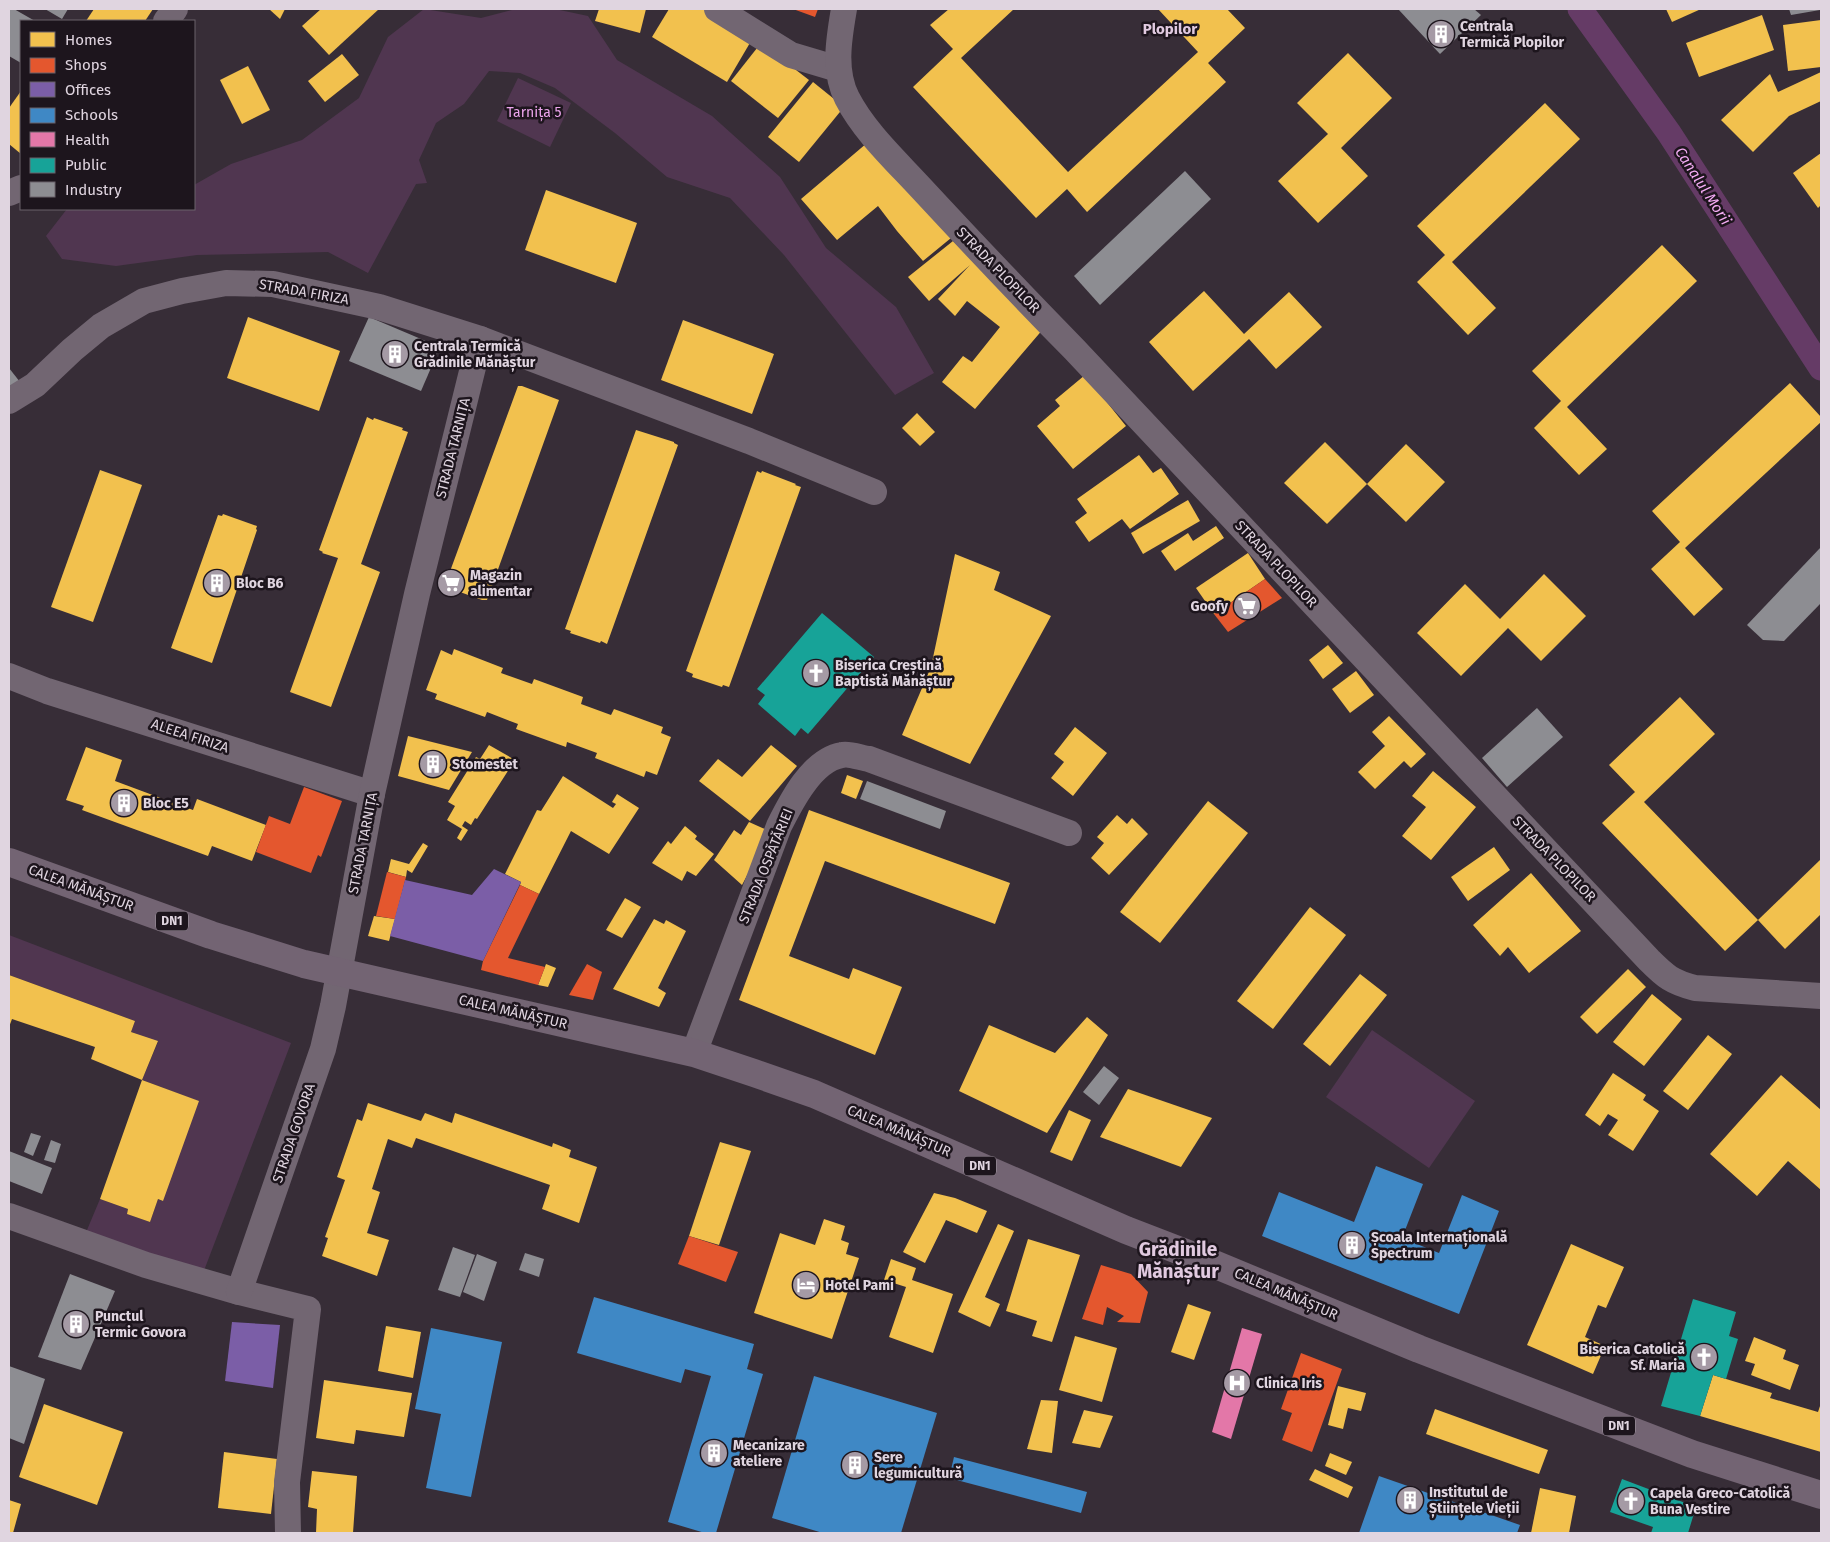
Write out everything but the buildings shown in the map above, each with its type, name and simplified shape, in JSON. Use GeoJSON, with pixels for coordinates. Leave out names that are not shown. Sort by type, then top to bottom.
{"type":"FeatureCollection","features":[{"type":"Feature","properties":{"kind":"main road","name":"CALEA MĂNĂȘTUR"},"geometry":{"type":"LineString","coordinates":[[9,862],[211,935],[304,964],[694,1053],[754,1073],[814,1094],[1118,1227],[1419,1350],[1692,1454],[1821,1494]]}},
{"type":"Feature","properties":{"kind":"street"},"geometry":{"type":"LineString","coordinates":[[167,20],[175,9]]}},
{"type":"Feature","properties":{"kind":"street"},"geometry":{"type":"LineString","coordinates":[[717,9],[791,55],[838,70]]}},
{"type":"Feature","properties":{"kind":"street","name":"STRADA PLOPILOR"},"geometry":{"type":"LineString","coordinates":[[844,9],[840,29],[838,70],[846,98],[883,147],[977,249],[1074,349],[1665,976],[1676,983],[1695,988],[1821,996]]}},
{"type":"Feature","properties":{"kind":"street","name":"STRADA FIRIZA"},"geometry":{"type":"LineString","coordinates":[[9,402],[35,385],[101,326],[144,301],[226,282],[273,284],[379,307],[480,339]]}},
{"type":"Feature","properties":{"kind":"street"},"geometry":{"type":"LineString","coordinates":[[480,339],[749,441],[874,492]]}},
{"type":"Feature","properties":{"kind":"street","name":"STRADA TARNIȚA"},"geometry":{"type":"LineString","coordinates":[[339,972],[372,794],[417,594],[480,339]]}},
{"type":"Feature","properties":{"kind":"street","name":"ALEEA FIRIZA"},"geometry":{"type":"LineString","coordinates":[[9,676],[56,694],[372,794]]}},
{"type":"Feature","properties":{"kind":"street","name":"STRADA OSPĂTĂRIEI"},"geometry":{"type":"LineString","coordinates":[[694,1053],[779,826],[795,795],[819,766],[842,754],[869,759],[1069,833]]}},
{"type":"Feature","properties":{"kind":"street","name":"STRADA GOVORA"},"geometry":{"type":"LineString","coordinates":[[239,1292],[323,1049],[339,972]]}},
{"type":"Feature","properties":{"kind":"street"},"geometry":{"type":"LineString","coordinates":[[9,1216],[129,1259],[239,1292],[308,1309],[287,1482],[288,1533]]}},
{"type":"Feature","properties":{"kind":"green space"},"geometry":{"type":"Polygon","coordinates":[[[424,9],[481,18],[516,9],[555,9],[588,16],[617,60],[712,116],[780,177],[826,248],[896,307],[934,373],[895,395],[784,255],[730,198],[667,177],[615,133],[555,88],[520,73],[489,71],[464,104],[436,123],[419,160],[427,183],[416,184],[368,273],[328,252],[197,255],[116,266],[62,259],[46,236],[66,210],[195,210],[195,184],[231,164],[302,140],[359,98],[388,37],[424,9]]]}},
{"type":"Feature","properties":{"kind":"green space","name":"Tarnița 5"},"geometry":{"type":"Polygon","coordinates":[[[518,78],[571,103],[550,147],[497,121],[518,78]]]}},
{"type":"Feature","properties":{"kind":"green space"},"geometry":{"type":"Polygon","coordinates":[[[9,935],[291,1043],[200,1281],[82,1242],[100,1199],[128,1209],[127,1214],[150,1222],[158,1199],[162,1201],[198,1101],[142,1080],[158,1042],[131,1032],[135,1021],[9,975],[9,935]]]}},
{"type":"Feature","properties":{"kind":"green space"},"geometry":{"type":"Polygon","coordinates":[[[1372,1030],[1475,1101],[1429,1168],[1326,1097],[1372,1030]]]}},
{"type":"Feature","properties":{"kind":"waterway","name":"Canalul Morii"},"geometry":{"type":"LineString","coordinates":[[1580,9],[1669,133],[1821,368]]}},
{"type":"Feature","properties":{"kind":"place","name":"Centrala Termică Plopilor"},"geometry":{"type":"Point","coordinates":[1441,34]}},
{"type":"Feature","properties":{"kind":"place","name":"Centrala Termică Grădinile Mănăștur"},"geometry":{"type":"Point","coordinates":[395,354]}},
{"type":"Feature","properties":{"kind":"place","name":"Bloc B6"},"geometry":{"type":"Point","coordinates":[217,583]}},
{"type":"Feature","properties":{"kind":"place","name":"Magazin alimentar"},"geometry":{"type":"Point","coordinates":[451,583]}},
{"type":"Feature","properties":{"kind":"place","name":"Goofy"},"geometry":{"type":"Point","coordinates":[1247,606]}},
{"type":"Feature","properties":{"kind":"place","name":"Biserica Creștină Baptistă Mănăștur"},"geometry":{"type":"Point","coordinates":[816,673]}},
{"type":"Feature","properties":{"kind":"place","name":"Stomestet"},"geometry":{"type":"Point","coordinates":[433,764]}},
{"type":"Feature","properties":{"kind":"place","name":"Bloc E5"},"geometry":{"type":"Point","coordinates":[124,803]}},
{"type":"Feature","properties":{"kind":"place","name":"Școala Internațională Spectrum"},"geometry":{"type":"Point","coordinates":[1352,1245]}},
{"type":"Feature","properties":{"kind":"place","name":"Hotel Pami"},"geometry":{"type":"Point","coordinates":[806,1285]}},
{"type":"Feature","properties":{"kind":"place","name":"Punctul Termic Govora"},"geometry":{"type":"Point","coordinates":[76,1324]}},
{"type":"Feature","properties":{"kind":"place","name":"Biserica Catolică Sf. Maria"},"geometry":{"type":"Point","coordinates":[1704,1357]}},
{"type":"Feature","properties":{"kind":"place","name":"Clinica Iris"},"geometry":{"type":"Point","coordinates":[1237,1383]}},
{"type":"Feature","properties":{"kind":"place","name":"Mecanizare ateliere"},"geometry":{"type":"Point","coordinates":[714,1453]}},
{"type":"Feature","properties":{"kind":"place","name":"Sere legumicultură"},"geometry":{"type":"Point","coordinates":[855,1465]}},
{"type":"Feature","properties":{"kind":"place","name":"Institutul de Științele Vieții"},"geometry":{"type":"Point","coordinates":[1410,1500]}},
{"type":"Feature","properties":{"kind":"place","name":"Capela Greco-Catolică Buna Vestire"},"geometry":{"type":"Point","coordinates":[1631,1501]}},
{"type":"Feature","properties":{"kind":"district","name":"Plopilor"},"geometry":{"type":"Point","coordinates":[1170,29]}},
{"type":"Feature","properties":{"kind":"district","name":"Grădinile Mănăștur"},"geometry":{"type":"Point","coordinates":[1178,1260]}}]}
